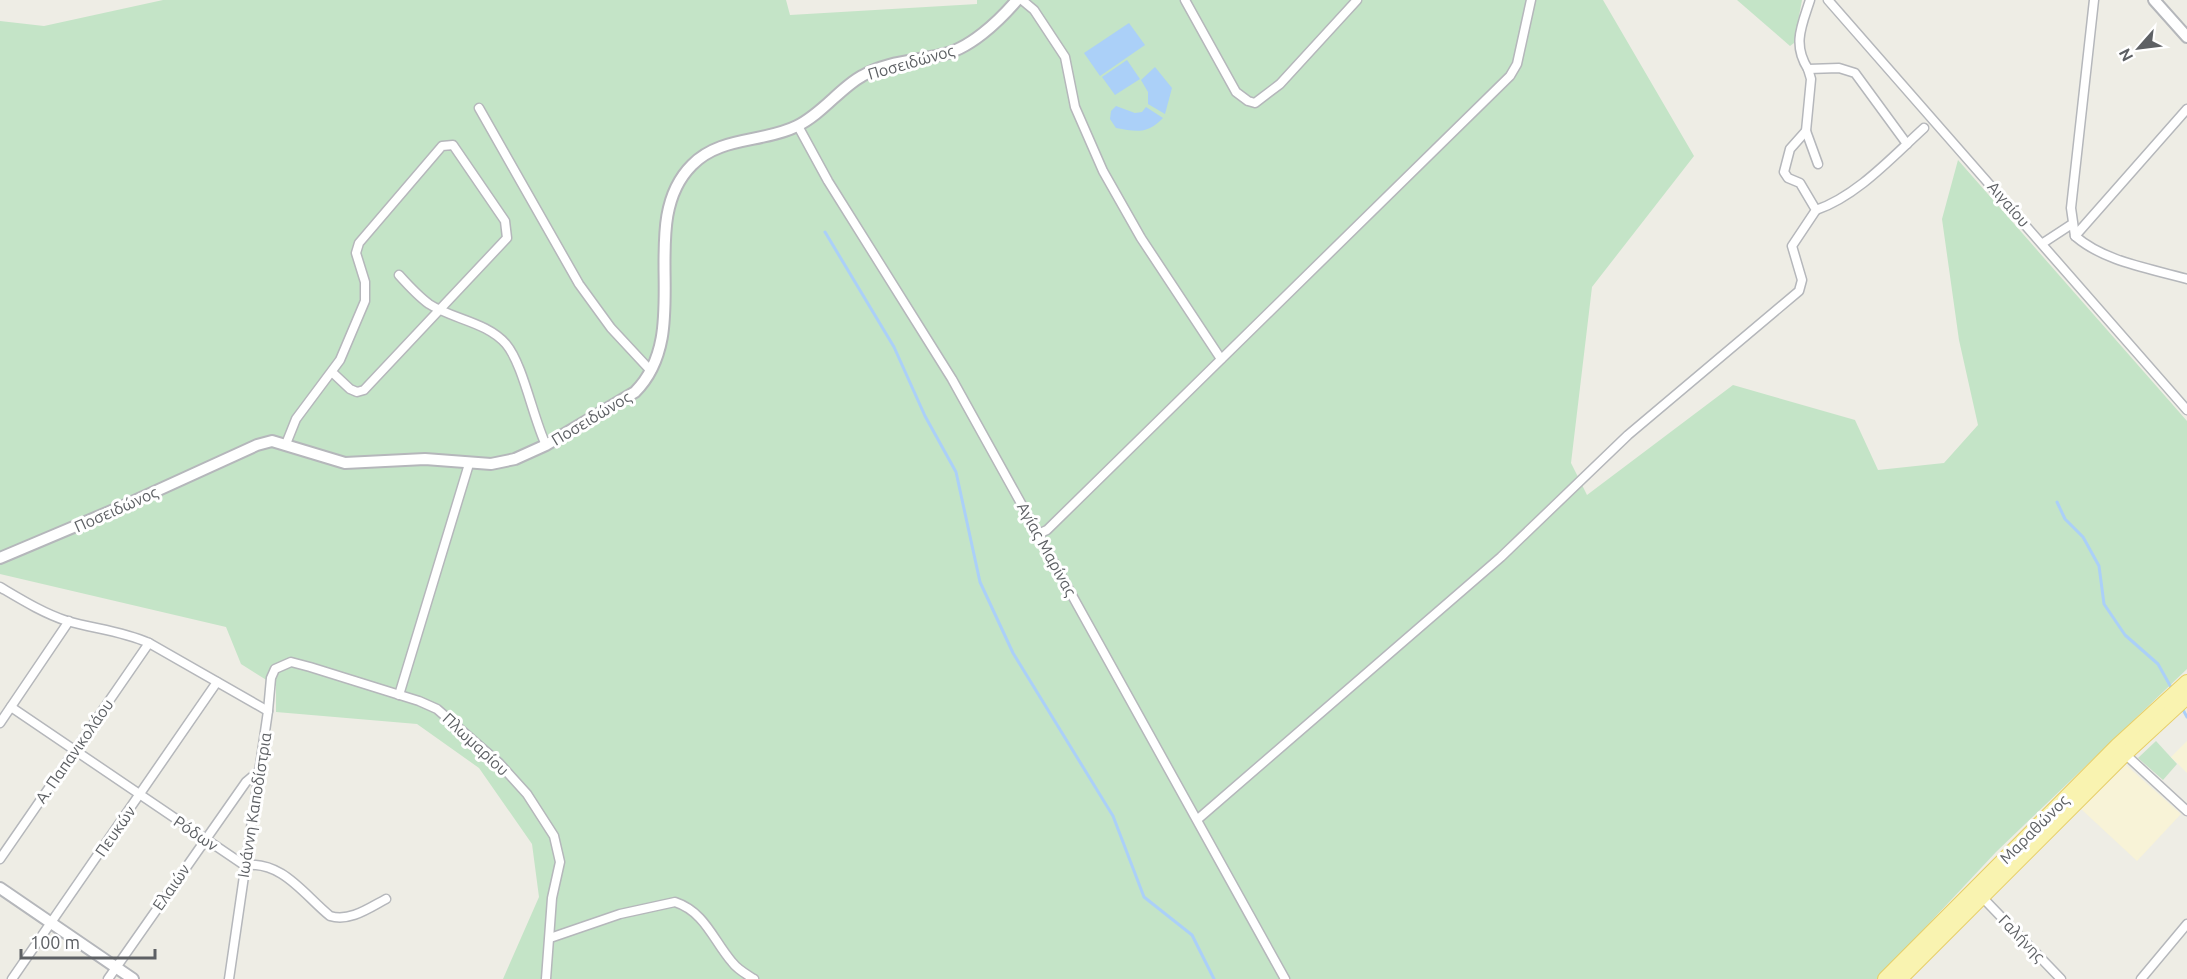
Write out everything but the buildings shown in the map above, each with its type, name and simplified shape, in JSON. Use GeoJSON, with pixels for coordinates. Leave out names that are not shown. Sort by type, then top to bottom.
{"type":"FeatureCollection","features":[{"type":"Feature","properties":{"kind":"main road","name":"Μαραθώνος"},"geometry":{"type":"LineString","coordinates":[[1900,979],[2180,696]]}},
{"type":"Feature","properties":{"kind":"main road","name":"Μαραθώνος"},"geometry":{"type":"LineString","coordinates":[[1885,979],[2117,746],[2180,696]]}},
{"type":"Feature","properties":{"kind":"street","name":"Ποσειδώνος"},"geometry":{"type":"LineString","coordinates":[[0,558],[121,507],[240,452],[272,441],[345,463],[425,459],[491,464],[515,459],[546,445],[623,401],[643,384],[651,371],[663,334],[665,247],[669,210],[678,182],[693,163],[711,150],[798,126],[836,99],[859,77],[901,62],[940,56],[957,50],[985,30],[1017,0]]}},
{"type":"Feature","properties":{"kind":"street"},"geometry":{"type":"LineString","coordinates":[[1022,0],[1034,10],[1065,57],[1075,107],[1104,171],[1141,238],[1221,359]]}},
{"type":"Feature","properties":{"kind":"street"},"geometry":{"type":"LineString","coordinates":[[1185,0],[1236,92],[1255,103],[1280,84],[1357,0]]}},
{"type":"Feature","properties":{"kind":"street"},"geometry":{"type":"LineString","coordinates":[[1038,534],[1047,530],[1510,76],[1517,64],[1531,0]]}},
{"type":"Feature","properties":{"kind":"street"},"geometry":{"type":"LineString","coordinates":[[1810,0],[1798,40],[1801,58],[1808,69],[1811,80],[1806,131],[1818,164]]}},
{"type":"Feature","properties":{"kind":"street","name":"Αιγαίου"},"geometry":{"type":"LineString","coordinates":[[1828,0],[2187,410]]}},
{"type":"Feature","properties":{"kind":"street"},"geometry":{"type":"LineString","coordinates":[[2094,0],[2071,208],[2075,236],[2086,246],[2109,257],[2187,279]]}},
{"type":"Feature","properties":{"kind":"street"},"geometry":{"type":"LineString","coordinates":[[2154,0],[2187,37]]}},
{"type":"Feature","properties":{"kind":"street"},"geometry":{"type":"LineString","coordinates":[[1808,69],[1839,68],[1856,73],[1907,144]]}},
{"type":"Feature","properties":{"kind":"street"},"geometry":{"type":"LineString","coordinates":[[479,108],[579,284],[611,328],[651,371]]}},
{"type":"Feature","properties":{"kind":"street"},"geometry":{"type":"LineString","coordinates":[[2075,236],[2187,109]]}},
{"type":"Feature","properties":{"kind":"street","name":"Αγίας Μαρίνας"},"geometry":{"type":"LineString","coordinates":[[798,126],[828,182],[952,379],[1285,979]]}},
{"type":"Feature","properties":{"kind":"street"},"geometry":{"type":"LineString","coordinates":[[1198,819],[1501,556],[1628,435],[1799,291],[1802,280],[1792,246],[1816,210],[1832,204],[1866,180],[1924,128]]}},
{"type":"Feature","properties":{"kind":"street"},"geometry":{"type":"LineString","coordinates":[[1806,131],[1790,149],[1784,172],[1788,178],[1800,183],[1816,210]]}},
{"type":"Feature","properties":{"kind":"street"},"geometry":{"type":"LineString","coordinates":[[286,444],[296,419],[333,373],[348,345],[365,301],[365,282],[356,253],[359,243],[442,146],[448,143],[453,145],[505,221],[507,230],[502,246],[364,390],[357,392],[350,389],[333,373]]}},
{"type":"Feature","properties":{"kind":"street"},"geometry":{"type":"LineString","coordinates":[[2043,243],[2072,224]]}},
{"type":"Feature","properties":{"kind":"street"},"geometry":{"type":"LineString","coordinates":[[399,275],[428,303],[477,325],[507,345],[521,373],[538,428],[546,445]]}},
{"type":"Feature","properties":{"kind":"street"},"geometry":{"type":"LineString","coordinates":[[399,695],[470,464]]}},
{"type":"Feature","properties":{"kind":"street","name":"Ιωάννη Καποδίστρια"},"geometry":{"type":"LineString","coordinates":[[0,587],[46,613],[69,621],[129,634],[149,643],[268,711],[229,979]]}},
{"type":"Feature","properties":{"kind":"street"},"geometry":{"type":"LineString","coordinates":[[0,723],[69,621]]}},
{"type":"Feature","properties":{"kind":"street","name":"Α. Παπανικολάου"},"geometry":{"type":"LineString","coordinates":[[0,859],[149,643]]}},
{"type":"Feature","properties":{"kind":"street","name":"Πλωμαρίου"},"geometry":{"type":"LineString","coordinates":[[268,711],[271,678],[275,669],[291,662],[437,709],[499,763],[539,812],[554,836],[560,862],[552,898],[546,979]]}},
{"type":"Feature","properties":{"kind":"street","name":"Πευκών"},"geometry":{"type":"LineString","coordinates":[[12,979],[217,682]]}},
{"type":"Feature","properties":{"kind":"street","name":"Ρόδων"},"geometry":{"type":"LineString","coordinates":[[11,707],[244,865],[267,865],[278,870],[323,911],[339,919],[349,917],[386,899]]}},
{"type":"Feature","properties":{"kind":"street"},"geometry":{"type":"LineString","coordinates":[[2125,754],[2187,811]]}},
{"type":"Feature","properties":{"kind":"street","name":"Ελαιών"},"geometry":{"type":"LineString","coordinates":[[108,979],[205,838],[246,782],[260,770]]}},
{"type":"Feature","properties":{"kind":"street"},"geometry":{"type":"LineString","coordinates":[[0,888],[133,979]]}},
{"type":"Feature","properties":{"kind":"street","name":"Γαλήνης"},"geometry":{"type":"LineString","coordinates":[[1982,897],[2061,979]]}},
{"type":"Feature","properties":{"kind":"street"},"geometry":{"type":"LineString","coordinates":[[550,938],[620,914],[675,902],[695,912],[713,933],[731,961],[754,979]]}},
{"type":"Feature","properties":{"kind":"street"},"geometry":{"type":"LineString","coordinates":[[2141,979],[2187,924]]}},
{"type":"Feature","properties":{"kind":"green space"},"geometry":{"type":"Polygon","coordinates":[[[163,0],[786,0],[790,15],[977,4],[977,0],[1603,0],[1694,156],[1592,287],[1571,463],[1587,495],[1733,385],[1855,420],[1878,470],[1944,463],[1978,425],[1959,340],[1942,219],[1958,160],[2187,421],[2187,669],[1996,852],[1877,979],[503,979],[539,897],[532,844],[479,768],[417,724],[276,712],[276,686],[241,664],[226,627],[0,574],[0,21],[44,26],[163,0]]]}},
{"type":"Feature","properties":{"kind":"green space"},"geometry":{"type":"Polygon","coordinates":[[[1737,0],[1802,0],[1794,43],[1790,46],[1737,0]]]}},
{"type":"Feature","properties":{"kind":"green space"},"geometry":{"type":"Polygon","coordinates":[[[2156,741],[2177,764],[2163,780],[2138,758],[2156,741]]]}},
{"type":"Feature","properties":{"kind":"sand"},"geometry":{"type":"Polygon","coordinates":[[[2187,741],[2187,773],[2171,757],[2187,741]]]}},
{"type":"Feature","properties":{"kind":"sand"},"geometry":{"type":"Polygon","coordinates":[[[2126,765],[2181,814],[2137,861],[2081,809],[2126,765]]]}},
{"type":"Feature","properties":{"kind":"water"},"geometry":{"type":"Polygon","coordinates":[[[1129,23],[1145,45],[1100,76],[1084,53],[1129,23]]]}},
{"type":"Feature","properties":{"kind":"water"},"geometry":{"type":"Polygon","coordinates":[[[1127,60],[1140,79],[1115,95],[1102,77],[1127,60]]]}},
{"type":"Feature","properties":{"kind":"water"},"geometry":{"type":"Polygon","coordinates":[[[1155,67],[1172,88],[1165,114],[1148,104],[1148,92],[1141,80],[1155,67]]]}},
{"type":"Feature","properties":{"kind":"water"},"geometry":{"type":"Polygon","coordinates":[[[1116,106],[1135,113],[1142,112],[1146,107],[1163,118],[1152,127],[1142,131],[1116,128],[1110,119],[1111,111],[1116,106]]]}},
{"type":"Feature","properties":{"kind":"waterway"},"geometry":{"type":"LineString","coordinates":[[825,232],[894,347],[925,416],[956,472],[980,582],[1013,653],[1113,816],[1144,897],[1192,935],[1214,979]]}},
{"type":"Feature","properties":{"kind":"waterway"},"geometry":{"type":"LineString","coordinates":[[2057,502],[2065,519],[2083,537],[2099,566],[2104,604],[2125,635],[2158,664],[2172,689]]}},
{"type":"Feature","properties":{"kind":"waterway"},"geometry":{"type":"LineString","coordinates":[[2182,708],[2187,717]]}}]}
